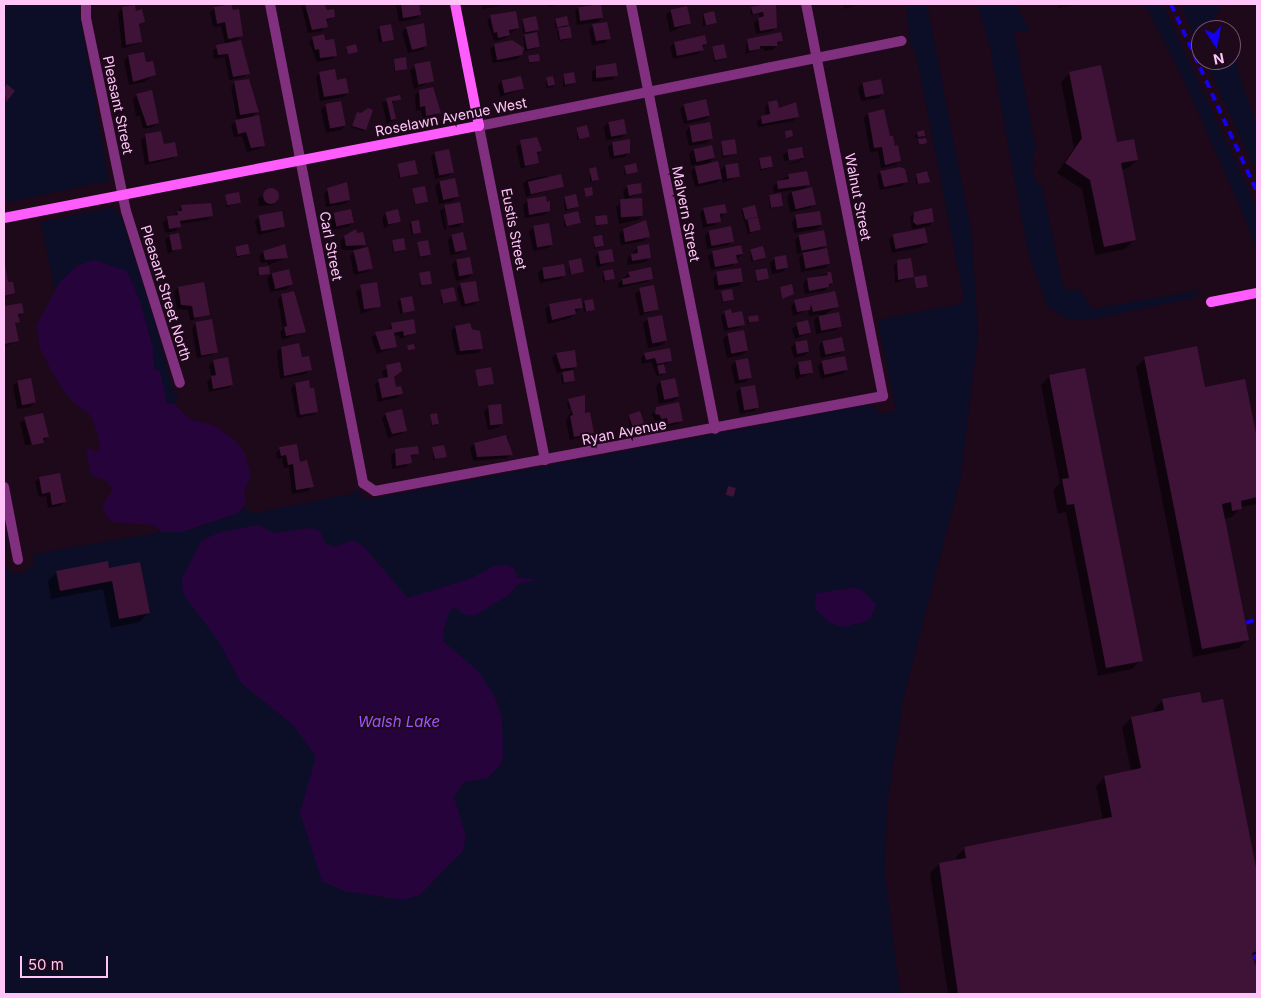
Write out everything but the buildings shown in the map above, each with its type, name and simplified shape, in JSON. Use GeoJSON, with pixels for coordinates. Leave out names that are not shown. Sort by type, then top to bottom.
{"type":"FeatureCollection","features":[{"type":"Feature","properties":{"kind":"street","name":"Pleasant Street"},"geometry":{"type":"LineString","coordinates":[[86,4],[86,18],[126,211]]}},
{"type":"Feature","properties":{"kind":"street","name":"Carl Street"},"geometry":{"type":"LineString","coordinates":[[270,4],[363,483],[370,490]]}},
{"type":"Feature","properties":{"kind":"street","name":"Eustis Street"},"geometry":{"type":"LineString","coordinates":[[455,4],[546,460]]}},
{"type":"Feature","properties":{"kind":"street","name":"Malvern Street"},"geometry":{"type":"LineString","coordinates":[[631,4],[715,428]]}},
{"type":"Feature","properties":{"kind":"street","name":"Walnut Street"},"geometry":{"type":"LineString","coordinates":[[806,4],[883,396]]}},
{"type":"Feature","properties":{"kind":"street","name":"Roselawn Avenue West"},"geometry":{"type":"LineString","coordinates":[[4,218],[479,126],[902,40]]}},
{"type":"Feature","properties":{"kind":"street","name":"Pleasant Street North"},"geometry":{"type":"LineString","coordinates":[[126,211],[180,383]]}},
{"type":"Feature","properties":{"kind":"street"},"geometry":{"type":"LineString","coordinates":[[1217,301],[1257,293]]}},
{"type":"Feature","properties":{"kind":"street","name":"Ryan Avenue"},"geometry":{"type":"LineString","coordinates":[[370,490],[546,460],[883,396]]}},
{"type":"Feature","properties":{"kind":"street"},"geometry":{"type":"LineString","coordinates":[[4,487],[18,560]]}},
{"type":"Feature","properties":{"kind":"shaded area"},"geometry":{"type":"Polygon","coordinates":[[[4,4],[78,4],[109,181],[4,203],[4,4]]]}},
{"type":"Feature","properties":{"kind":"shaded area"},"geometry":{"type":"Polygon","coordinates":[[[906,4],[927,4],[972,236],[978,335],[961,476],[903,700],[887,806],[885,873],[900,994],[4,994],[4,526],[7,541],[5,564],[12,573],[22,574],[33,565],[34,554],[162,532],[181,532],[238,513],[244,507],[254,513],[351,494],[357,490],[364,498],[371,499],[868,405],[875,407],[880,414],[896,411],[878,320],[960,304],[964,299],[915,49],[911,50],[906,4]]]}},
{"type":"Feature","properties":{"kind":"shaded area"},"geometry":{"type":"Polygon","coordinates":[[[977,4],[1015,4],[1031,32],[1014,32],[1036,150],[1032,152],[1035,164],[1032,170],[1038,185],[1042,186],[1063,287],[1071,291],[1079,289],[1092,309],[1199,290],[1195,298],[1089,320],[1069,320],[1048,307],[1028,252],[990,47],[977,4]]]}},
{"type":"Feature","properties":{"kind":"shaded area"},"geometry":{"type":"Polygon","coordinates":[[[1137,4],[1163,4],[1191,65],[1191,70],[1193,70],[1257,208],[1257,255],[1248,225],[1186,85],[1148,10],[1137,4]]]}},
{"type":"Feature","properties":{"kind":"shaded area"},"geometry":{"type":"Polygon","coordinates":[[[1180,4],[1222,4],[1214,20],[1191,20],[1191,29],[1180,4]]]}},
{"type":"Feature","properties":{"kind":"shaded area"},"geometry":{"type":"Polygon","coordinates":[[[1210,70],[1238,70],[1257,127],[1257,174],[1210,70]]]}},
{"type":"Feature","properties":{"kind":"shaded area"},"geometry":{"type":"Polygon","coordinates":[[[112,207],[121,216],[155,322],[173,390],[178,395],[174,404],[167,404],[154,369],[148,328],[127,271],[59,283],[55,291],[41,222],[112,207]]]}},
{"type":"Feature","properties":{"kind":"water"},"geometry":{"type":"Polygon","coordinates":[[[95,260],[127,271],[140,301],[153,349],[154,369],[160,371],[167,404],[174,404],[190,419],[216,426],[236,441],[245,454],[251,475],[244,492],[246,502],[238,513],[181,532],[162,532],[153,525],[112,522],[108,518],[102,506],[113,489],[105,480],[92,476],[86,453],[90,448],[96,452],[100,448],[91,416],[70,399],[56,380],[40,348],[36,326],[59,283],[78,265],[95,260]]]}},
{"type":"Feature","properties":{"kind":"water","name":"Walsh Lake"},"geometry":{"type":"Polygon","coordinates":[[[259,525],[274,533],[310,528],[320,531],[325,543],[335,547],[353,540],[364,547],[408,598],[472,578],[494,566],[505,565],[514,568],[517,577],[537,580],[518,584],[510,594],[476,615],[466,615],[455,608],[450,610],[443,632],[443,641],[479,672],[496,699],[502,720],[503,756],[500,766],[487,778],[464,782],[454,797],[466,837],[463,851],[420,895],[403,900],[344,891],[322,881],[300,813],[316,756],[293,725],[241,683],[219,642],[183,594],[182,578],[202,540],[221,532],[259,525]]]}},
{"type":"Feature","properties":{"kind":"water"},"geometry":{"type":"Polygon","coordinates":[[[853,588],[861,589],[876,604],[871,618],[864,622],[843,627],[830,623],[815,609],[816,593],[853,588]]]}},
{"type":"Feature","properties":{"kind":"railway"},"geometry":{"type":"LineString","coordinates":[[1171,4],[1257,192]]}},
{"type":"Feature","properties":{"kind":"railway"},"geometry":{"type":"LineString","coordinates":[[1246,623],[1257,619]]}},
{"type":"Feature","properties":{"kind":"railway"},"geometry":{"type":"LineString","coordinates":[[1253,957],[1257,956]]}}]}
